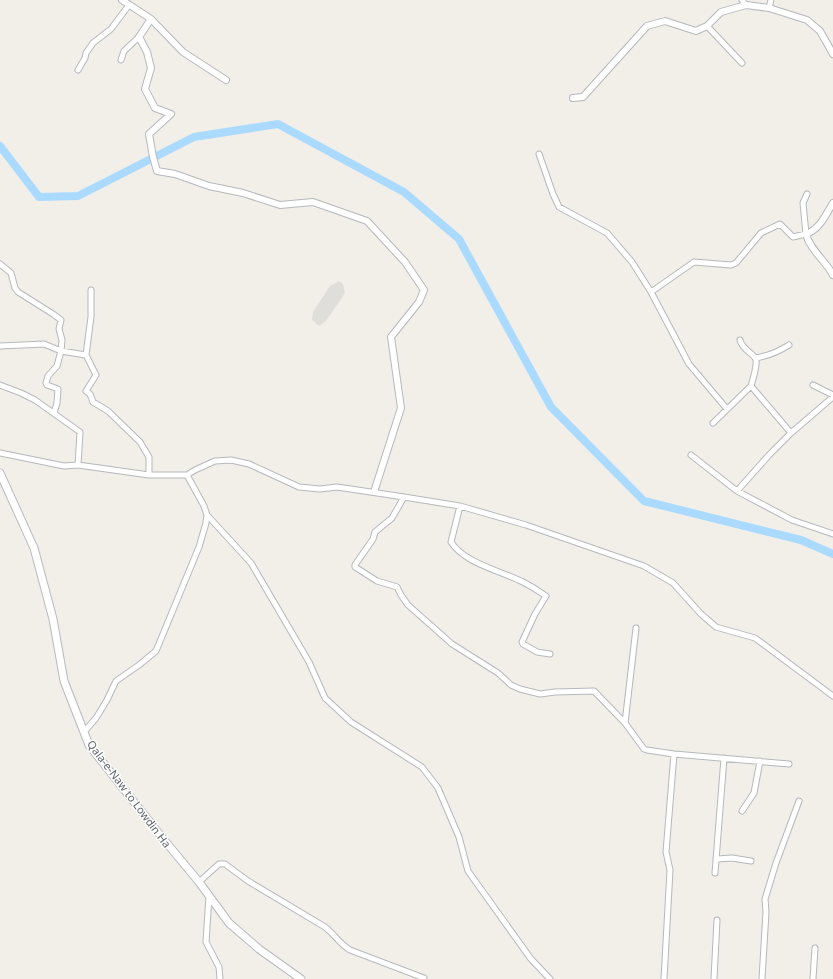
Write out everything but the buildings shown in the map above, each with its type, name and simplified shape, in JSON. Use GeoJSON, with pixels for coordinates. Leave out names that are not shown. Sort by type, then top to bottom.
{"type":"FeatureCollection","features":[{"type":"Feature","properties":{"kind":"main road","name":"Qala-e-Naw to Lowdin Ha"},"geometry":{"type":"LineString","coordinates":[[0,473],[34,548],[54,619],[64,681],[89,745],[160,835],[200,882],[229,923],[259,949],[301,979]]}},
{"type":"Feature","properties":{"kind":"street"},"geometry":{"type":"LineString","coordinates":[[122,0],[151,20],[183,52],[226,80]]}},
{"type":"Feature","properties":{"kind":"street"},"geometry":{"type":"LineString","coordinates":[[769,8],[771,0]]}},
{"type":"Feature","properties":{"kind":"street"},"geometry":{"type":"LineString","coordinates":[[573,98],[583,97],[647,26],[665,21],[696,31],[707,26],[721,12],[744,2],[807,20],[820,31],[833,54]]}},
{"type":"Feature","properties":{"kind":"street"},"geometry":{"type":"LineString","coordinates":[[78,70],[85,58],[86,53],[93,43],[111,29],[129,5]]}},
{"type":"Feature","properties":{"kind":"street"},"geometry":{"type":"LineString","coordinates":[[121,60],[124,51],[138,37],[151,20]]}},
{"type":"Feature","properties":{"kind":"street"},"geometry":{"type":"LineString","coordinates":[[707,26],[742,63]]}},
{"type":"Feature","properties":{"kind":"street"},"geometry":{"type":"LineString","coordinates":[[138,37],[147,52],[151,68],[145,89],[155,108],[171,114],[149,134],[153,157],[158,171],[175,174],[209,186],[243,193],[280,205],[313,202],[367,221],[405,262],[424,290],[419,302],[391,337],[401,408],[374,492]]}},
{"type":"Feature","properties":{"kind":"street"},"geometry":{"type":"LineString","coordinates":[[539,154],[553,194],[560,208],[607,233],[632,262],[651,292],[688,364],[727,409]]}},
{"type":"Feature","properties":{"kind":"street"},"geometry":{"type":"LineString","coordinates":[[808,194],[803,203],[807,239],[828,266],[833,275]]}},
{"type":"Feature","properties":{"kind":"street"},"geometry":{"type":"LineString","coordinates":[[651,292],[694,262],[731,265],[736,263],[761,233],[780,224],[793,237],[813,231],[819,226],[833,203]]}},
{"type":"Feature","properties":{"kind":"street"},"geometry":{"type":"LineString","coordinates":[[0,264],[11,273],[15,288],[18,292],[61,320],[59,329],[62,340],[61,351],[57,366],[48,376],[46,383],[47,385],[56,388],[58,391],[54,413]]}},
{"type":"Feature","properties":{"kind":"street"},"geometry":{"type":"LineString","coordinates":[[91,290],[91,317],[86,355],[96,375],[86,390],[90,394],[93,402],[108,411],[140,442],[149,457],[149,475]]}},
{"type":"Feature","properties":{"kind":"street"},"geometry":{"type":"LineString","coordinates":[[740,340],[743,347],[756,358],[770,356],[789,345]]}},
{"type":"Feature","properties":{"kind":"street"},"geometry":{"type":"LineString","coordinates":[[0,346],[44,344],[61,351],[86,355]]}},
{"type":"Feature","properties":{"kind":"street"},"geometry":{"type":"LineString","coordinates":[[713,423],[750,386],[756,358]]}},
{"type":"Feature","properties":{"kind":"street"},"geometry":{"type":"LineString","coordinates":[[0,385],[35,400],[80,432],[78,465]]}},
{"type":"Feature","properties":{"kind":"street"},"geometry":{"type":"LineString","coordinates":[[737,491],[768,455],[833,396],[813,385]]}},
{"type":"Feature","properties":{"kind":"street"},"geometry":{"type":"LineString","coordinates":[[750,386],[791,434]]}},
{"type":"Feature","properties":{"kind":"street"},"geometry":{"type":"LineString","coordinates":[[0,453],[64,466],[78,465],[149,475],[187,475],[215,461],[231,460],[249,464],[299,487],[320,490],[337,487],[460,506],[526,525],[644,566],[673,583],[701,614],[716,627],[755,638],[833,696]]}},
{"type":"Feature","properties":{"kind":"street"},"geometry":{"type":"LineString","coordinates":[[690,455],[737,491],[792,520],[833,534]]}},
{"type":"Feature","properties":{"kind":"street"},"geometry":{"type":"LineString","coordinates":[[187,475],[204,506],[207,515],[251,563],[309,662],[325,698],[351,722],[422,767],[438,788],[459,837],[468,871],[531,959],[550,979]]}},
{"type":"Feature","properties":{"kind":"street"},"geometry":{"type":"LineString","coordinates":[[404,497],[392,518],[375,532],[373,538],[355,565],[356,569],[377,581],[397,587],[401,596],[408,604],[452,644],[498,674],[511,685],[520,690],[540,694],[594,691],[625,723],[644,749],[674,754],[789,764]]}},
{"type":"Feature","properties":{"kind":"street"},"geometry":{"type":"LineString","coordinates":[[460,506],[451,542],[455,548],[479,564],[524,582],[546,596],[535,614],[522,642],[536,651],[550,654]]}},
{"type":"Feature","properties":{"kind":"street"},"geometry":{"type":"LineString","coordinates":[[84,732],[96,718],[116,681],[139,666],[156,651],[199,547],[207,515]]}},
{"type":"Feature","properties":{"kind":"street"},"geometry":{"type":"LineString","coordinates":[[625,723],[636,628]]}},
{"type":"Feature","properties":{"kind":"street"},"geometry":{"type":"LineString","coordinates":[[664,979],[670,870],[666,852],[674,754]]}},
{"type":"Feature","properties":{"kind":"street"},"geometry":{"type":"LineString","coordinates":[[715,873],[724,758]]}},
{"type":"Feature","properties":{"kind":"street"},"geometry":{"type":"LineString","coordinates":[[742,811],[754,793],[760,762]]}},
{"type":"Feature","properties":{"kind":"street"},"geometry":{"type":"LineString","coordinates":[[762,979],[766,912],[765,899],[776,863],[800,801]]}},
{"type":"Feature","properties":{"kind":"street"},"geometry":{"type":"LineString","coordinates":[[716,858],[732,858],[751,861]]}},
{"type":"Feature","properties":{"kind":"street"},"geometry":{"type":"LineString","coordinates":[[200,882],[219,864],[225,864],[248,881],[325,927],[343,946],[424,978]]}},
{"type":"Feature","properties":{"kind":"street"},"geometry":{"type":"LineString","coordinates":[[209,896],[206,942],[219,967],[220,979]]}},
{"type":"Feature","properties":{"kind":"street"},"geometry":{"type":"LineString","coordinates":[[714,979],[717,920]]}},
{"type":"Feature","properties":{"kind":"street"},"geometry":{"type":"LineString","coordinates":[[813,979],[815,948]]}},
{"type":"Feature","properties":{"kind":"shaded area"},"geometry":{"type":"Polygon","coordinates":[[[339,281],[343,284],[345,293],[326,321],[319,326],[312,320],[313,312],[330,286],[339,281]]]}},
{"type":"Feature","properties":{"kind":"waterway"},"geometry":{"type":"LineString","coordinates":[[0,146],[39,197],[78,196],[194,137],[278,124],[404,192],[459,239],[551,407],[644,501],[801,540],[833,554]]}}]}
